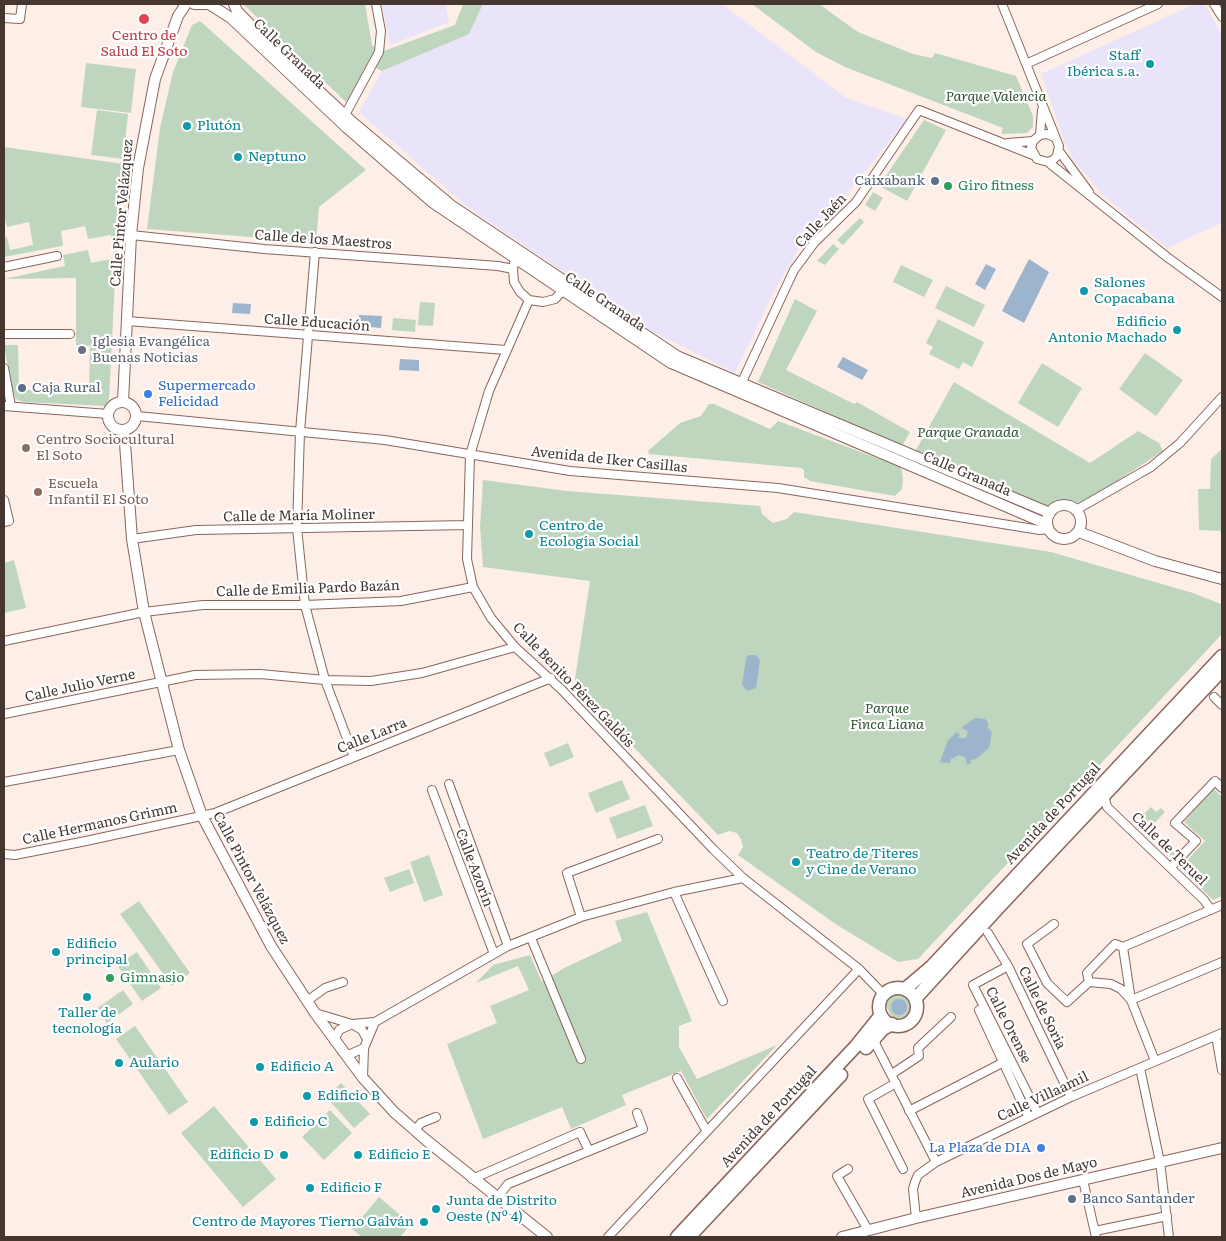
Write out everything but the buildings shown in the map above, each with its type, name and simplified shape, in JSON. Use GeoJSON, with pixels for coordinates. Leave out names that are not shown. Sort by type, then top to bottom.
{"type":"FeatureCollection","features":[{"type":"Feature","properties":{"kind":"main road","name":"Avenida de Portugal"},"geometry":{"type":"LineString","coordinates":[[905,989],[931,967],[1222,656]]}},
{"type":"Feature","properties":{"kind":"main road","name":"Avenida de Portugal"},"geometry":{"type":"LineString","coordinates":[[915,999],[983,929],[1093,807],[1106,801],[1222,670]]}},
{"type":"Feature","properties":{"kind":"main road"},"geometry":{"type":"LineString","coordinates":[[894,989],[905,989],[915,999],[916,1011],[910,1022],[898,1026],[892,1024],[881,1015],[880,1004],[884,995],[894,989]]}},
{"type":"Feature","properties":{"kind":"main road","name":"Avenida de Portugal"},"geometry":{"type":"LineString","coordinates":[[677,1237],[856,1046],[881,1015]]}},
{"type":"Feature","properties":{"kind":"main road","name":"Avenida de Portugal"},"geometry":{"type":"LineString","coordinates":[[689,1237],[875,1038],[892,1024]]}},
{"type":"Feature","properties":{"kind":"street"},"geometry":{"type":"LineString","coordinates":[[4,18],[20,20],[22,4]]}},
{"type":"Feature","properties":{"kind":"street","name":"Calle Pintor Velázquez"},"geometry":{"type":"LineString","coordinates":[[123,402],[131,235],[138,168],[155,79],[178,16],[186,4]]}},
{"type":"Feature","properties":{"kind":"street"},"geometry":{"type":"LineString","coordinates":[[194,4],[210,4]]}},
{"type":"Feature","properties":{"kind":"street","name":"Calle Granada"},"geometry":{"type":"LineString","coordinates":[[210,4],[231,18],[346,127],[432,202],[514,264],[565,288],[677,356],[1050,513]]}},
{"type":"Feature","properties":{"kind":"street","name":"Calle Granada"},"geometry":{"type":"LineString","coordinates":[[234,4],[238,11],[272,48],[345,115],[452,206],[671,363],[1048,526]]}},
{"type":"Feature","properties":{"kind":"street"},"geometry":{"type":"LineString","coordinates":[[345,115],[379,52],[381,31],[376,4]]}},
{"type":"Feature","properties":{"kind":"street"},"geometry":{"type":"LineString","coordinates":[[1002,4],[1042,108],[1057,141],[1059,151],[1094,200]]}},
{"type":"Feature","properties":{"kind":"street"},"geometry":{"type":"LineString","coordinates":[[1026,64],[1158,4]]}},
{"type":"Feature","properties":{"kind":"street"},"geometry":{"type":"LineString","coordinates":[[1214,4],[1222,17]]}},
{"type":"Feature","properties":{"kind":"street"},"geometry":{"type":"LineString","coordinates":[[1002,143],[1033,141],[1040,135],[1042,108]]}},
{"type":"Feature","properties":{"kind":"street","name":"Calle Jaén"},"geometry":{"type":"LineString","coordinates":[[741,384],[794,270],[814,243],[856,202],[919,110],[1002,143]]}},
{"type":"Feature","properties":{"kind":"street"},"geometry":{"type":"LineString","coordinates":[[1040,135],[1054,137]]}},
{"type":"Feature","properties":{"kind":"street"},"geometry":{"type":"LineString","coordinates":[[1033,141],[1031,148],[1037,160],[1048,162],[1094,200],[1222,297]]}},
{"type":"Feature","properties":{"kind":"street"},"geometry":{"type":"LineString","coordinates":[[1002,143],[1034,156]]}},
{"type":"Feature","properties":{"kind":"street"},"geometry":{"type":"LineString","coordinates":[[1048,162],[1057,156],[1059,151]]}},
{"type":"Feature","properties":{"kind":"street","name":"Calle de los Maestros"},"geometry":{"type":"LineString","coordinates":[[131,235],[498,266],[514,264]]}},
{"type":"Feature","properties":{"kind":"street"},"geometry":{"type":"LineString","coordinates":[[315,252],[300,432],[297,528],[305,605],[325,680],[354,757]]}},
{"type":"Feature","properties":{"kind":"street"},"geometry":{"type":"LineString","coordinates":[[4,267],[57,256]]}},
{"type":"Feature","properties":{"kind":"street"},"geometry":{"type":"LineString","coordinates":[[514,264],[517,287],[529,300],[543,302],[555,299],[565,288]]}},
{"type":"Feature","properties":{"kind":"street","name":"Calle Benito Pérez Galdós"},"geometry":{"type":"LineString","coordinates":[[529,300],[489,390],[470,455],[467,559],[473,588],[492,618],[515,647],[551,678],[743,878],[859,968],[884,995]]}},
{"type":"Feature","properties":{"kind":"street","name":"Calle Educación"},"geometry":{"type":"LineString","coordinates":[[127,321],[506,350]]}},
{"type":"Feature","properties":{"kind":"street"},"geometry":{"type":"LineString","coordinates":[[4,334],[70,334]]}},
{"type":"Feature","properties":{"kind":"street"},"geometry":{"type":"LineString","coordinates":[[4,368],[7,406],[108,414]]}},
{"type":"Feature","properties":{"kind":"street"},"geometry":{"type":"LineString","coordinates":[[1076,510],[1151,467],[1180,443],[1222,397]]}},
{"type":"Feature","properties":{"kind":"street"},"geometry":{"type":"LineString","coordinates":[[123,402],[133,406],[137,416],[131,427],[124,430],[113,427],[108,414],[112,406],[123,402]]}},
{"type":"Feature","properties":{"kind":"street","name":"Avenida de Iker Casillas"},"geometry":{"type":"LineString","coordinates":[[137,416],[385,440],[570,471],[778,488],[1040,530],[1048,526]]}},
{"type":"Feature","properties":{"kind":"street","name":"Calle Pintor Velázquez"},"geometry":{"type":"LineString","coordinates":[[124,430],[132,539],[144,612],[160,682],[179,750],[202,816],[271,946],[315,1014],[363,1078],[394,1112],[472,1179],[547,1237]]}},
{"type":"Feature","properties":{"kind":"street"},"geometry":{"type":"LineString","coordinates":[[4,500],[10,521],[4,522]]}},
{"type":"Feature","properties":{"kind":"street"},"geometry":{"type":"LineString","coordinates":[[1059,506],[1071,507],[1076,510],[1081,520],[1079,532],[1069,539],[1062,540],[1051,534],[1048,526],[1050,513],[1059,506]]}},
{"type":"Feature","properties":{"kind":"street","name":"Calle de María Moliner"},"geometry":{"type":"LineString","coordinates":[[132,539],[196,530],[467,525]]}},
{"type":"Feature","properties":{"kind":"street"},"geometry":{"type":"LineString","coordinates":[[1079,532],[1156,561],[1222,580]]}},
{"type":"Feature","properties":{"kind":"street","name":"Calle de Emilia Pardo Bazán"},"geometry":{"type":"LineString","coordinates":[[4,640],[144,612],[202,604],[305,605],[401,600],[473,588]]}},
{"type":"Feature","properties":{"kind":"street","name":"Calle Julio Verne"},"geometry":{"type":"LineString","coordinates":[[4,714],[195,675],[260,674],[325,680],[371,680],[422,673],[515,647]]}},
{"type":"Feature","properties":{"kind":"street","name":"Calle Larra"},"geometry":{"type":"LineString","coordinates":[[202,816],[215,813],[551,678]]}},
{"type":"Feature","properties":{"kind":"street"},"geometry":{"type":"LineString","coordinates":[[1214,697],[1222,705]]}},
{"type":"Feature","properties":{"kind":"street"},"geometry":{"type":"LineString","coordinates":[[4,782],[179,750]]}},
{"type":"Feature","properties":{"kind":"street"},"geometry":{"type":"LineString","coordinates":[[1170,868],[1196,841],[1175,822],[1215,781],[1222,788]]}},
{"type":"Feature","properties":{"kind":"street","name":"Calle Azorín"},"geometry":{"type":"LineString","coordinates":[[449,784],[508,946]]}},
{"type":"Feature","properties":{"kind":"street","name":"Calle Azorín"},"geometry":{"type":"LineString","coordinates":[[432,790],[494,954]]}},
{"type":"Feature","properties":{"kind":"street","name":"Calle de Teruel"},"geometry":{"type":"LineString","coordinates":[[1106,801],[1170,868],[1204,900],[1211,910]]}},
{"type":"Feature","properties":{"kind":"street","name":"Calle Hermanos Grimm"},"geometry":{"type":"LineString","coordinates":[[4,854],[14,855],[202,816]]}},
{"type":"Feature","properties":{"kind":"street"},"geometry":{"type":"LineString","coordinates":[[581,917],[566,873],[658,840]]}},
{"type":"Feature","properties":{"kind":"street"},"geometry":{"type":"LineString","coordinates":[[334,1041],[339,1030],[352,1024],[375,1022],[508,946],[581,917],[674,892],[743,878]]}},
{"type":"Feature","properties":{"kind":"street"},"geometry":{"type":"LineString","coordinates":[[674,892],[723,1001]]}},
{"type":"Feature","properties":{"kind":"street"},"geometry":{"type":"LineString","coordinates":[[1089,982],[1087,973],[1115,944],[1123,947],[1222,905]]}},
{"type":"Feature","properties":{"kind":"street"},"geometry":{"type":"LineString","coordinates":[[1054,924],[1027,944],[1047,983],[1067,1002],[1089,982],[1111,984],[1121,988],[1131,1000]]}},
{"type":"Feature","properties":{"kind":"street","name":"Calle de Soria"},"geometry":{"type":"LineString","coordinates":[[983,929],[1008,966],[1071,1097]]}},
{"type":"Feature","properties":{"kind":"street"},"geometry":{"type":"LineString","coordinates":[[531,938],[581,1059]]}},
{"type":"Feature","properties":{"kind":"street"},"geometry":{"type":"LineString","coordinates":[[1123,947],[1131,1000],[1155,1061]]}},
{"type":"Feature","properties":{"kind":"street"},"geometry":{"type":"LineString","coordinates":[[1131,1000],[1222,962]]}},
{"type":"Feature","properties":{"kind":"street","name":"Calle Orense"},"geometry":{"type":"LineString","coordinates":[[1008,966],[973,985],[1037,1112]]}},
{"type":"Feature","properties":{"kind":"street"},"geometry":{"type":"LineString","coordinates":[[608,1237],[859,968]]}},
{"type":"Feature","properties":{"kind":"street"},"geometry":{"type":"LineString","coordinates":[[307,1001],[325,988],[343,982]]}},
{"type":"Feature","properties":{"kind":"street"},"geometry":{"type":"LineString","coordinates":[[979,1010],[1028,1116]]}},
{"type":"Feature","properties":{"kind":"street"},"geometry":{"type":"LineString","coordinates":[[315,1014],[352,1024],[362,1030],[367,1039]]}},
{"type":"Feature","properties":{"kind":"street"},"geometry":{"type":"LineString","coordinates":[[892,1074],[919,1056],[918,1048],[951,1017]]}},
{"type":"Feature","properties":{"kind":"street"},"geometry":{"type":"LineString","coordinates":[[363,1078],[364,1048],[375,1022]]}},
{"type":"Feature","properties":{"kind":"street"},"geometry":{"type":"LineString","coordinates":[[1219,1035],[1222,1070]]}},
{"type":"Feature","properties":{"kind":"street","name":"Calle Villaamil"},"geometry":{"type":"LineString","coordinates":[[916,1218],[913,1189],[915,1182],[918,1174],[936,1162],[1028,1116],[1219,1035]]}},
{"type":"Feature","properties":{"kind":"street"},"geometry":{"type":"LineString","coordinates":[[875,1038],[876,1045],[936,1162]]}},
{"type":"Feature","properties":{"kind":"street"},"geometry":{"type":"LineString","coordinates":[[346,1056],[364,1048]]}},
{"type":"Feature","properties":{"kind":"street"},"geometry":{"type":"LineString","coordinates":[[909,1111],[1002,1063]]}},
{"type":"Feature","properties":{"kind":"street"},"geometry":{"type":"LineString","coordinates":[[1140,1068],[1160,1162],[1169,1237]]}},
{"type":"Feature","properties":{"kind":"street"},"geometry":{"type":"LineString","coordinates":[[677,1078],[706,1130]]}},
{"type":"Feature","properties":{"kind":"street"},"geometry":{"type":"LineString","coordinates":[[896,1083],[868,1099],[902,1169]]}},
{"type":"Feature","properties":{"kind":"street"},"geometry":{"type":"LineString","coordinates":[[497,1198],[508,1184],[643,1129],[637,1113]]}},
{"type":"Feature","properties":{"kind":"street"},"geometry":{"type":"LineString","coordinates":[[415,1130],[421,1123],[436,1117]]}},
{"type":"Feature","properties":{"kind":"street"},"geometry":{"type":"LineString","coordinates":[[472,1179],[580,1132],[589,1151]]}},
{"type":"Feature","properties":{"kind":"street","name":"Avenida Dos de Mayo"},"geometry":{"type":"LineString","coordinates":[[842,1237],[916,1218],[1222,1148]]}},
{"type":"Feature","properties":{"kind":"street"},"geometry":{"type":"LineString","coordinates":[[848,1169],[837,1176],[868,1230]]}},
{"type":"Feature","properties":{"kind":"street"},"geometry":{"type":"LineString","coordinates":[[1083,1180],[1095,1234],[1166,1216]]}},
{"type":"Feature","properties":{"kind":"shaded area"},"geometry":{"type":"Polygon","coordinates":[[[382,4],[445,4],[449,22],[390,45],[382,4]]]}},
{"type":"Feature","properties":{"kind":"shaded area"},"geometry":{"type":"Polygon","coordinates":[[[483,4],[722,4],[846,98],[907,119],[841,202],[803,242],[776,288],[735,373],[651,331],[466,206],[359,112],[382,71],[469,34],[483,4]]]}},
{"type":"Feature","properties":{"kind":"shaded area"},"geometry":{"type":"Polygon","coordinates":[[[1201,4],[1206,7],[1222,34],[1222,223],[1167,248],[1102,194],[1075,162],[1066,146],[1041,74],[1193,5],[1201,4]]]}},
{"type":"Feature","properties":{"kind":"green space"},"geometry":{"type":"Polygon","coordinates":[[[243,4],[365,4],[372,45],[381,52],[455,25],[463,4],[483,4],[469,34],[382,71],[374,67],[346,102],[243,4]]]}},
{"type":"Feature","properties":{"kind":"green space","name":"Parque Valencia"},"geometry":{"type":"Polygon","coordinates":[[[752,4],[819,4],[858,32],[913,54],[932,58],[935,53],[1016,76],[1033,116],[1033,127],[1027,133],[1003,134],[1001,133],[1003,128],[845,67],[816,52],[752,4]]]}},
{"type":"Feature","properties":{"kind":"green space"},"geometry":{"type":"Polygon","coordinates":[[[200,21],[366,170],[319,207],[316,242],[147,229],[160,128],[173,72],[192,25],[200,21]]]}},
{"type":"Feature","properties":{"kind":"green space"},"geometry":{"type":"Polygon","coordinates":[[[86,63],[136,69],[131,113],[81,107],[86,63]]]}},
{"type":"Feature","properties":{"kind":"green space"},"geometry":{"type":"Polygon","coordinates":[[[97,110],[128,114],[123,159],[91,155],[97,110]]]}},
{"type":"Feature","properties":{"kind":"green space"},"geometry":{"type":"Polygon","coordinates":[[[924,120],[946,130],[907,201],[879,186],[924,120]]]}},
{"type":"Feature","properties":{"kind":"green space"},"geometry":{"type":"Polygon","coordinates":[[[4,147],[124,164],[116,256],[111,235],[88,239],[85,226],[61,231],[62,246],[4,257],[4,237],[7,237],[10,250],[33,245],[29,222],[7,227],[4,215],[4,147]]]}},
{"type":"Feature","properties":{"kind":"green space"},"geometry":{"type":"Polygon","coordinates":[[[873,192],[883,198],[875,211],[865,205],[873,192]]]}},
{"type":"Feature","properties":{"kind":"green space"},"geometry":{"type":"Polygon","coordinates":[[[860,218],[864,222],[843,245],[837,240],[860,218]]]}},
{"type":"Feature","properties":{"kind":"green space"},"geometry":{"type":"Polygon","coordinates":[[[833,244],[839,249],[825,265],[817,261],[833,244]]]}},
{"type":"Feature","properties":{"kind":"green space"},"geometry":{"type":"Polygon","coordinates":[[[88,250],[91,263],[116,258],[109,400],[105,406],[24,402],[16,399],[12,390],[4,345],[18,345],[19,390],[89,390],[90,346],[76,345],[76,278],[4,279],[65,266],[63,255],[88,250]]]}},
{"type":"Feature","properties":{"kind":"green space"},"geometry":{"type":"Polygon","coordinates":[[[901,265],[933,280],[924,297],[893,282],[901,265]]]}},
{"type":"Feature","properties":{"kind":"green space"},"geometry":{"type":"Polygon","coordinates":[[[946,286],[985,305],[974,327],[935,308],[946,286]]]}},
{"type":"Feature","properties":{"kind":"green space"},"geometry":{"type":"Polygon","coordinates":[[[795,299],[817,311],[786,370],[854,404],[857,402],[910,432],[902,446],[758,382],[795,299]]]}},
{"type":"Feature","properties":{"kind":"green space"},"geometry":{"type":"Polygon","coordinates":[[[420,302],[435,303],[433,326],[418,325],[420,302]]]}},
{"type":"Feature","properties":{"kind":"green space"},"geometry":{"type":"Polygon","coordinates":[[[393,318],[416,320],[415,332],[392,330],[393,318]]]}},
{"type":"Feature","properties":{"kind":"green space"},"geometry":{"type":"Polygon","coordinates":[[[938,319],[984,342],[972,367],[963,362],[959,369],[929,354],[933,347],[926,343],[938,319]]]}},
{"type":"Feature","properties":{"kind":"green space"},"geometry":{"type":"Polygon","coordinates":[[[1145,353],[1183,380],[1156,416],[1119,389],[1145,353]]]}},
{"type":"Feature","properties":{"kind":"green space"},"geometry":{"type":"Polygon","coordinates":[[[1042,363],[1082,388],[1058,427],[1018,403],[1042,363]]]}},
{"type":"Feature","properties":{"kind":"green space","name":"Parque Granada"},"geometry":{"type":"Polygon","coordinates":[[[954,382],[1090,463],[1138,431],[1159,443],[1163,451],[1083,503],[1064,500],[1051,503],[1046,507],[916,450],[954,382]]]}},
{"type":"Feature","properties":{"kind":"green space"},"geometry":{"type":"Polygon","coordinates":[[[709,404],[714,404],[770,429],[778,421],[901,467],[902,489],[895,496],[810,481],[804,477],[804,470],[801,468],[649,454],[648,451],[680,423],[701,416],[709,404]]]}},
{"type":"Feature","properties":{"kind":"green space"},"geometry":{"type":"Polygon","coordinates":[[[1222,449],[1222,531],[1199,530],[1198,489],[1210,489],[1211,459],[1222,449]]]}},
{"type":"Feature","properties":{"kind":"green space","name":"Parque Finca Liana"},"geometry":{"type":"Polygon","coordinates":[[[483,480],[567,491],[760,506],[762,514],[773,523],[787,519],[794,512],[1051,552],[1193,593],[1221,604],[1222,634],[918,959],[898,962],[837,925],[738,855],[743,847],[737,833],[729,831],[718,835],[574,685],[590,581],[483,567],[480,527],[483,480]]]}},
{"type":"Feature","properties":{"kind":"green space"},"geometry":{"type":"Polygon","coordinates":[[[14,560],[26,608],[4,613],[4,563],[14,560]]]}},
{"type":"Feature","properties":{"kind":"green space"},"geometry":{"type":"Polygon","coordinates":[[[568,743],[574,757],[550,767],[544,753],[568,743]]]}},
{"type":"Feature","properties":{"kind":"green space"},"geometry":{"type":"Polygon","coordinates":[[[622,780],[630,799],[596,813],[588,793],[622,780]]]}},
{"type":"Feature","properties":{"kind":"green space"},"geometry":{"type":"Polygon","coordinates":[[[1213,788],[1222,797],[1222,896],[1213,900],[1180,868],[1205,841],[1184,822],[1213,788]]]}},
{"type":"Feature","properties":{"kind":"green space"},"geometry":{"type":"Polygon","coordinates":[[[645,805],[653,826],[617,839],[609,818],[645,805]]]}},
{"type":"Feature","properties":{"kind":"green space"},"geometry":{"type":"Polygon","coordinates":[[[1151,807],[1156,812],[1161,808],[1165,812],[1151,827],[1141,817],[1151,807]]]}},
{"type":"Feature","properties":{"kind":"green space"},"geometry":{"type":"Polygon","coordinates":[[[1140,819],[1176,853],[1172,857],[1136,822],[1140,819]]]}},
{"type":"Feature","properties":{"kind":"green space"},"geometry":{"type":"Polygon","coordinates":[[[429,855],[443,895],[424,902],[410,862],[429,855]]]}},
{"type":"Feature","properties":{"kind":"green space"},"geometry":{"type":"Polygon","coordinates":[[[409,869],[414,883],[390,892],[384,878],[409,869]]]}},
{"type":"Feature","properties":{"kind":"green space"},"geometry":{"type":"Polygon","coordinates":[[[139,901],[190,973],[172,986],[120,914],[139,901]]]}},
{"type":"Feature","properties":{"kind":"green space"},"geometry":{"type":"Polygon","coordinates":[[[647,912],[692,1021],[679,1026],[679,1047],[697,1079],[777,1045],[707,1119],[681,1071],[622,1095],[626,1105],[571,1129],[562,1107],[483,1139],[447,1044],[497,1023],[490,1006],[529,990],[518,966],[476,983],[493,965],[530,955],[542,982],[564,968],[622,941],[615,921],[647,912]]]}},
{"type":"Feature","properties":{"kind":"green space"},"geometry":{"type":"Polygon","coordinates":[[[137,952],[161,988],[142,1001],[117,965],[137,952]]]}},
{"type":"Feature","properties":{"kind":"green space"},"geometry":{"type":"Polygon","coordinates":[[[123,990],[133,1004],[107,1023],[96,1009],[123,990]]]}},
{"type":"Feature","properties":{"kind":"green space"},"geometry":{"type":"Polygon","coordinates":[[[898,994],[906,996],[911,1006],[906,1017],[899,1019],[891,1016],[886,1005],[891,997],[898,994]]]}},
{"type":"Feature","properties":{"kind":"green space"},"geometry":{"type":"Polygon","coordinates":[[[135,1026],[188,1102],[169,1115],[116,1039],[135,1026]]]}},
{"type":"Feature","properties":{"kind":"green space"},"geometry":{"type":"Polygon","coordinates":[[[341,1083],[370,1114],[354,1128],[326,1097],[341,1083]]]}},
{"type":"Feature","properties":{"kind":"green space"},"geometry":{"type":"Polygon","coordinates":[[[214,1106],[276,1179],[243,1207],[181,1133],[214,1106]]]}},
{"type":"Feature","properties":{"kind":"green space"},"geometry":{"type":"Polygon","coordinates":[[[330,1110],[352,1133],[324,1160],[302,1137],[330,1110]]]}},
{"type":"Feature","properties":{"kind":"green space"},"geometry":{"type":"Polygon","coordinates":[[[379,1197],[411,1224],[400,1237],[362,1237],[352,1229],[379,1197]]]}},
{"type":"Feature","properties":{"kind":"water"},"geometry":{"type":"Polygon","coordinates":[[[1029,259],[1049,272],[1024,323],[1002,311],[1029,259]]]}},
{"type":"Feature","properties":{"kind":"water"},"geometry":{"type":"Polygon","coordinates":[[[986,264],[996,269],[985,290],[975,284],[986,264]]]}},
{"type":"Feature","properties":{"kind":"water"},"geometry":{"type":"Polygon","coordinates":[[[233,303],[251,304],[250,314],[232,313],[233,303]]]}},
{"type":"Feature","properties":{"kind":"water"},"geometry":{"type":"Polygon","coordinates":[[[359,315],[382,316],[381,328],[358,326],[359,315]]]}},
{"type":"Feature","properties":{"kind":"water"},"geometry":{"type":"Polygon","coordinates":[[[843,357],[868,370],[862,380],[837,367],[843,357]]]}},
{"type":"Feature","properties":{"kind":"water"},"geometry":{"type":"Polygon","coordinates":[[[400,359],[419,360],[419,371],[399,370],[400,359]]]}},
{"type":"Feature","properties":{"kind":"water"},"geometry":{"type":"Polygon","coordinates":[[[749,655],[756,655],[760,660],[756,688],[747,691],[742,685],[746,658],[749,655]]]}},
{"type":"Feature","properties":{"kind":"water"},"geometry":{"type":"Polygon","coordinates":[[[975,718],[985,719],[988,722],[988,728],[992,732],[989,748],[976,759],[971,760],[970,764],[967,764],[965,757],[959,755],[951,759],[950,763],[940,762],[948,740],[957,732],[960,735],[958,738],[966,738],[968,731],[961,728],[975,718]]]}},
{"type":"Feature","properties":{"kind":"water"},"geometry":{"type":"Polygon","coordinates":[[[899,999],[905,1001],[907,1007],[905,1013],[899,1015],[893,1013],[891,1007],[893,1001],[899,999]]]}},
{"type":"Feature","properties":{"kind":"place","name":"Centro de Salud El Soto"},"geometry":{"type":"Point","coordinates":[144,19]}},
{"type":"Feature","properties":{"kind":"place","name":"Staff Ibérica s.a."},"geometry":{"type":"Point","coordinates":[1150,64]}},
{"type":"Feature","properties":{"kind":"place","name":"Plutón"},"geometry":{"type":"Point","coordinates":[187,126]}},
{"type":"Feature","properties":{"kind":"place","name":"Neptuno"},"geometry":{"type":"Point","coordinates":[238,157]}},
{"type":"Feature","properties":{"kind":"place","name":"Caixabank"},"geometry":{"type":"Point","coordinates":[935,181]}},
{"type":"Feature","properties":{"kind":"place","name":"Giro fitness"},"geometry":{"type":"Point","coordinates":[948,186]}},
{"type":"Feature","properties":{"kind":"place","name":"Salones Copacabana"},"geometry":{"type":"Point","coordinates":[1084,291]}},
{"type":"Feature","properties":{"kind":"place","name":"Edificio Antonio Machado"},"geometry":{"type":"Point","coordinates":[1177,330]}},
{"type":"Feature","properties":{"kind":"place","name":"Iglesia Evangélica Buenas Noticias"},"geometry":{"type":"Point","coordinates":[82,350]}},
{"type":"Feature","properties":{"kind":"place","name":"Caja Rural"},"geometry":{"type":"Point","coordinates":[22,388]}},
{"type":"Feature","properties":{"kind":"place","name":"Supermercado Felicidad"},"geometry":{"type":"Point","coordinates":[148,394]}},
{"type":"Feature","properties":{"kind":"place","name":"Centro Sociocultural El Soto"},"geometry":{"type":"Point","coordinates":[26,448]}},
{"type":"Feature","properties":{"kind":"place","name":"Escuela Infantil El Soto"},"geometry":{"type":"Point","coordinates":[38,492]}},
{"type":"Feature","properties":{"kind":"place","name":"Centro de Ecología Social"},"geometry":{"type":"Point","coordinates":[529,534]}},
{"type":"Feature","properties":{"kind":"place","name":"Teatro de Titeres y Cine de Verano"},"geometry":{"type":"Point","coordinates":[796,862]}},
{"type":"Feature","properties":{"kind":"place","name":"Edificio principal"},"geometry":{"type":"Point","coordinates":[56,952]}},
{"type":"Feature","properties":{"kind":"place","name":"Gimnasio"},"geometry":{"type":"Point","coordinates":[110,978]}},
{"type":"Feature","properties":{"kind":"place","name":"Taller de tecnología"},"geometry":{"type":"Point","coordinates":[87,997]}},
{"type":"Feature","properties":{"kind":"place","name":"Aulario"},"geometry":{"type":"Point","coordinates":[119,1063]}},
{"type":"Feature","properties":{"kind":"place","name":"Edificio A"},"geometry":{"type":"Point","coordinates":[260,1067]}},
{"type":"Feature","properties":{"kind":"place","name":"Edificio B"},"geometry":{"type":"Point","coordinates":[307,1096]}},
{"type":"Feature","properties":{"kind":"place","name":"Edificio C"},"geometry":{"type":"Point","coordinates":[254,1122]}},
{"type":"Feature","properties":{"kind":"place","name":"La Plaza de DIA"},"geometry":{"type":"Point","coordinates":[1041,1148]}},
{"type":"Feature","properties":{"kind":"place","name":"Edificio D"},"geometry":{"type":"Point","coordinates":[284,1155]}},
{"type":"Feature","properties":{"kind":"place","name":"Edificio E"},"geometry":{"type":"Point","coordinates":[358,1155]}},
{"type":"Feature","properties":{"kind":"place","name":"Edificio F"},"geometry":{"type":"Point","coordinates":[310,1188]}},
{"type":"Feature","properties":{"kind":"place","name":"Banco Santander"},"geometry":{"type":"Point","coordinates":[1072,1199]}},
{"type":"Feature","properties":{"kind":"place","name":"Junta de Distrito Oeste (Nº 4)"},"geometry":{"type":"Point","coordinates":[436,1209]}},
{"type":"Feature","properties":{"kind":"place","name":"Centro de Mayores Tierno Galván"},"geometry":{"type":"Point","coordinates":[424,1222]}}]}
